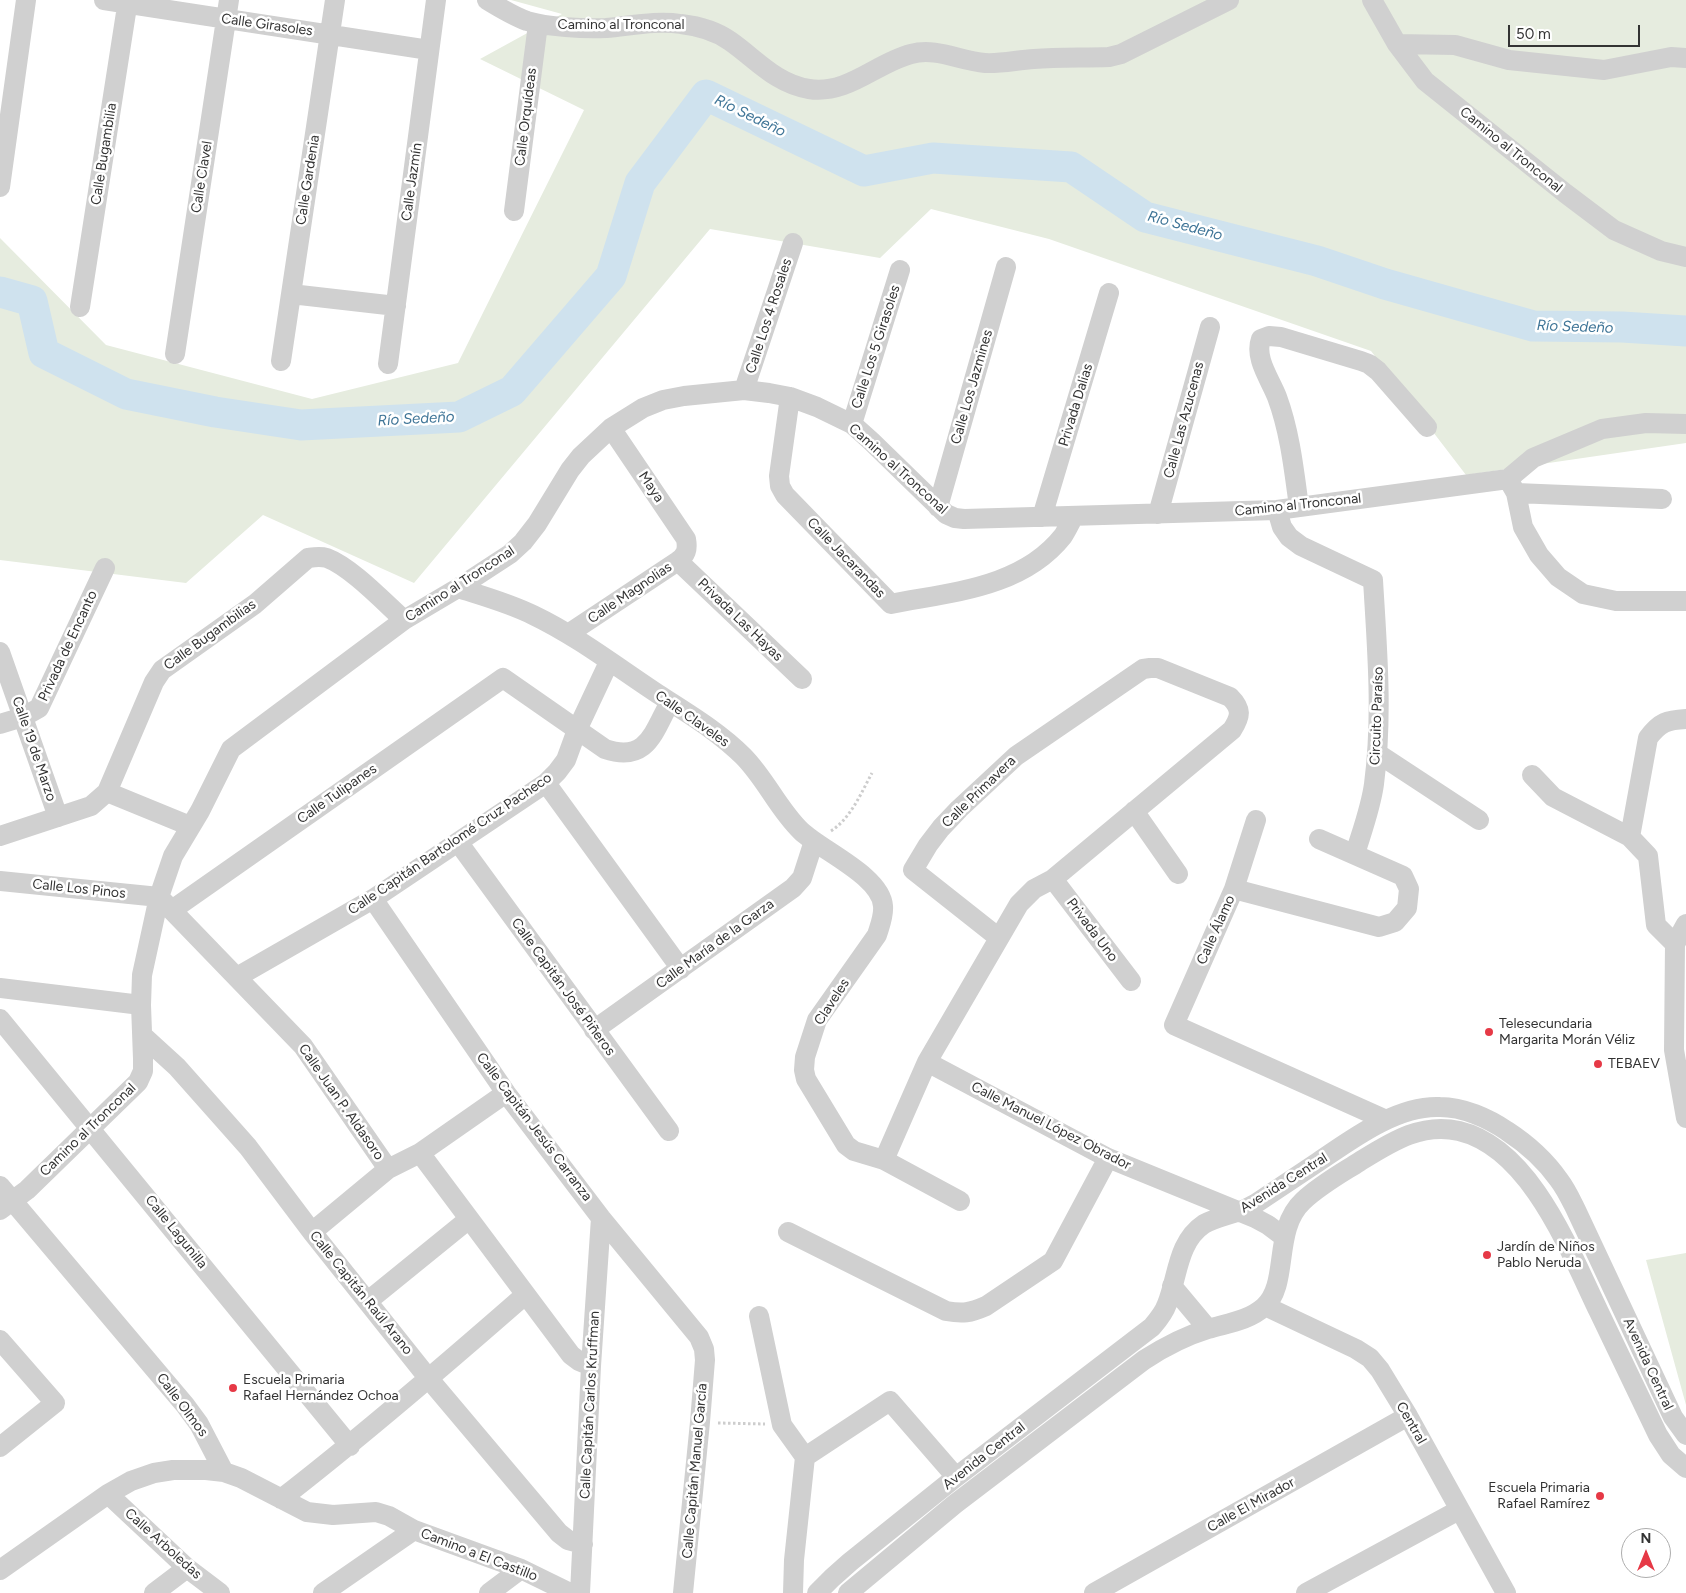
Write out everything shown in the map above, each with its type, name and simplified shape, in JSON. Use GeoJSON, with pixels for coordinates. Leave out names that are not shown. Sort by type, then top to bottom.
{"type":"FeatureCollection","features":[{"type":"Feature","properties":{"kind":"street"},"geometry":{"type":"LineString","coordinates":[[0,186],[26,0]]}},
{"type":"Feature","properties":{"kind":"street","name":"Calle Girasoles"},"geometry":{"type":"LineString","coordinates":[[104,0],[228,10],[330,34],[429,50]]}},
{"type":"Feature","properties":{"kind":"street","name":"Calle Gardenia"},"geometry":{"type":"LineString","coordinates":[[281,361],[336,0]]}},
{"type":"Feature","properties":{"kind":"street","name":"Calle Jazmín"},"geometry":{"type":"LineString","coordinates":[[388,364],[436,0]]}},
{"type":"Feature","properties":{"kind":"street","name":"Camino al Tronconal"},"geometry":{"type":"LineString","coordinates":[[487,0],[513,15],[538,24],[606,28],[643,23],[679,23],[706,29],[729,39],[773,76],[792,86],[811,90],[832,89],[853,82],[897,58],[913,53],[930,51],[982,62],[996,63],[1035,59],[1109,57],[1121,54],[1229,0]]}},
{"type":"Feature","properties":{"kind":"street","name":"Camino al Tronconal"},"geometry":{"type":"LineString","coordinates":[[1372,0],[1397,44],[1425,81],[1614,230],[1661,251],[1686,257]]}},
{"type":"Feature","properties":{"kind":"street","name":"Calle Bugambilia"},"geometry":{"type":"LineString","coordinates":[[80,307],[128,2]]}},
{"type":"Feature","properties":{"kind":"street","name":"Calle Clavel"},"geometry":{"type":"LineString","coordinates":[[175,354],[228,10]]}},
{"type":"Feature","properties":{"kind":"street","name":"Calle Orquídeas"},"geometry":{"type":"LineString","coordinates":[[514,211],[538,24]]}},
{"type":"Feature","properties":{"kind":"street"},"geometry":{"type":"LineString","coordinates":[[1397,44],[1455,45],[1509,60],[1604,70],[1670,57],[1686,58]]}},
{"type":"Feature","properties":{"kind":"street","name":"Calle Los 4 Rosales"},"geometry":{"type":"LineString","coordinates":[[744,390],[793,242]]}},
{"type":"Feature","properties":{"kind":"street","name":"Calle Los Jazmines"},"geometry":{"type":"LineString","coordinates":[[938,507],[1006,267]]}},
{"type":"Feature","properties":{"kind":"street","name":"Calle Los 5 Girasoles"},"geometry":{"type":"LineString","coordinates":[[852,424],[900,270]]}},
{"type":"Feature","properties":{"kind":"street","name":"Privada Dalias"},"geometry":{"type":"LineString","coordinates":[[1042,517],[1109,293]]}},
{"type":"Feature","properties":{"kind":"street"},"geometry":{"type":"LineString","coordinates":[[291,294],[396,306]]}},
{"type":"Feature","properties":{"kind":"street","name":"Calle Las Azucenas"},"geometry":{"type":"LineString","coordinates":[[1158,514],[1210,327]]}},
{"type":"Feature","properties":{"kind":"street"},"geometry":{"type":"LineString","coordinates":[[1298,507],[1292,451],[1277,398],[1259,355],[1258,346],[1261,339],[1269,336],[1281,337],[1369,364],[1378,371],[1426,427]]}},
{"type":"Feature","properties":{"kind":"street","name":"Camino al Tronconal"},"geometry":{"type":"LineString","coordinates":[[4,1199],[27,1190],[138,1082],[143,1072],[142,975],[165,904],[173,856],[200,810],[231,749],[404,620],[510,554],[523,542],[537,524],[570,470],[581,456],[611,428],[643,408],[663,400],[684,396],[744,390],[790,397],[817,407],[852,424],[872,441],[938,507],[954,518],[1277,510],[1512,486],[1662,499]]}},
{"type":"Feature","properties":{"kind":"street","name":"Calle Jacarandas"},"geometry":{"type":"LineString","coordinates":[[790,397],[779,476],[780,486],[785,495],[891,604],[978,587],[1008,577],[1030,566],[1049,551],[1063,535],[1074,516]]}},
{"type":"Feature","properties":{"kind":"street"},"geometry":{"type":"LineString","coordinates":[[1686,424],[1646,422],[1602,429],[1533,458],[1512,486],[1523,526],[1539,555],[1558,577],[1583,594],[1616,601],[1686,601]]}},
{"type":"Feature","properties":{"kind":"street","name":"Maya"},"geometry":{"type":"LineString","coordinates":[[611,428],[686,539],[683,554]]}},
{"type":"Feature","properties":{"kind":"street","name":"Circuito Paraíso"},"geometry":{"type":"LineString","coordinates":[[1277,510],[1282,527],[1289,537],[1301,546],[1373,580],[1380,680],[1377,753],[1374,785],[1355,854]]}},
{"type":"Feature","properties":{"kind":"street","name":"Calle Magnolias"},"geometry":{"type":"LineString","coordinates":[[568,634],[683,554]]}},
{"type":"Feature","properties":{"kind":"street","name":"Privada Las Hayas"},"geometry":{"type":"LineString","coordinates":[[683,554],[802,679]]}},
{"type":"Feature","properties":{"kind":"street","name":"Calle Bugambilias"},"geometry":{"type":"LineString","coordinates":[[107,792],[154,682],[162,670],[255,604],[308,558],[317,556],[326,558],[342,566],[404,620]]}},
{"type":"Feature","properties":{"kind":"street","name":"Privada de Encanto"},"geometry":{"type":"LineString","coordinates":[[0,724],[22,717],[39,708],[105,568]]}},
{"type":"Feature","properties":{"kind":"street","name":"Calle Claveles"},"geometry":{"type":"LineString","coordinates":[[458,588],[499,601],[533,615],[568,634],[720,735],[760,774],[801,831],[865,876],[873,884],[883,904]]}},
{"type":"Feature","properties":{"kind":"street","name":"Calle 19 de Marzo"},"geometry":{"type":"LineString","coordinates":[[0,652],[58,817]]}},
{"type":"Feature","properties":{"kind":"street","name":"Calle Capitán Bartolomé Cruz Pacheco"},"geometry":{"type":"LineString","coordinates":[[237,977],[373,899],[546,782],[566,760],[577,730],[609,662]]}},
{"type":"Feature","properties":{"kind":"street","name":"Calle Primavera"},"geometry":{"type":"LineString","coordinates":[[999,938],[913,870],[928,845],[959,809],[1016,756],[1143,669],[1158,668],[1230,697],[1237,704],[1239,712],[1238,720],[1232,730],[1134,811]]}},
{"type":"Feature","properties":{"kind":"street","name":"Calle Tulipanes"},"geometry":{"type":"LineString","coordinates":[[165,904],[502,678],[577,730]]}},
{"type":"Feature","properties":{"kind":"street"},"geometry":{"type":"LineString","coordinates":[[577,730],[605,749],[618,753],[640,750],[648,742],[670,702]]}},
{"type":"Feature","properties":{"kind":"street"},"geometry":{"type":"LineString","coordinates":[[1630,837],[1648,738],[1657,726],[1674,719],[1686,718]]}},
{"type":"Feature","properties":{"kind":"street"},"geometry":{"type":"LineString","coordinates":[[1377,753],[1479,820]]}},
{"type":"Feature","properties":{"kind":"street"},"geometry":{"type":"LineString","coordinates":[[1532,775],[1553,796],[1630,837],[1648,856],[1656,925],[1675,944]]}},
{"type":"Feature","properties":{"kind":"street"},"geometry":{"type":"LineString","coordinates":[[546,782],[681,969]]}},
{"type":"Feature","properties":{"kind":"street"},"geometry":{"type":"LineString","coordinates":[[0,836],[91,806],[107,792],[190,826]]}},
{"type":"Feature","properties":{"kind":"street"},"geometry":{"type":"LineString","coordinates":[[884,1160],[927,1062],[1019,904],[1034,890],[1053,879],[1134,811],[1178,874]]}},
{"type":"Feature","properties":{"kind":"street"},"geometry":{"type":"LineString","coordinates":[[1234,889],[1256,820]]}},
{"type":"Feature","properties":{"kind":"street"},"geometry":{"type":"LineString","coordinates":[[1319,839],[1355,854]]}},
{"type":"Feature","properties":{"kind":"street","name":"Calle María de la Garza"},"geometry":{"type":"LineString","coordinates":[[594,1030],[793,888],[802,878],[814,841]]}},
{"type":"Feature","properties":{"kind":"street","name":"Calle Capitán José Piñeros"},"geometry":{"type":"LineString","coordinates":[[458,842],[669,1131]]}},
{"type":"Feature","properties":{"kind":"street","name":"Calle Álamo"},"geometry":{"type":"LineString","coordinates":[[1355,854],[1403,876],[1409,890],[1407,908],[1395,922],[1379,927],[1234,889],[1174,1025],[1386,1120]]}},
{"type":"Feature","properties":{"kind":"street","name":"Privada Uno"},"geometry":{"type":"LineString","coordinates":[[1053,879],[1131,981]]}},
{"type":"Feature","properties":{"kind":"street","name":"Calle Los Pinos"},"geometry":{"type":"LineString","coordinates":[[0,881],[165,904]]}},
{"type":"Feature","properties":{"kind":"street","name":"Calle Capitán Jesús Carranza"},"geometry":{"type":"LineString","coordinates":[[373,899],[506,1093],[601,1218],[699,1337],[704,1348]]}},
{"type":"Feature","properties":{"kind":"street","name":"Calle Juan P. Aldasoro"},"geometry":{"type":"LineString","coordinates":[[165,904],[303,1046],[388,1169],[420,1153],[506,1093]]}},
{"type":"Feature","properties":{"kind":"street","name":"Claveles"},"geometry":{"type":"LineString","coordinates":[[883,904],[882,919],[877,935],[817,1020],[805,1058],[804,1070],[806,1079],[846,1145],[854,1151],[884,1160],[960,1201]]}},
{"type":"Feature","properties":{"kind":"street"},"geometry":{"type":"LineString","coordinates":[[1686,924],[1675,944],[1674,1050],[1686,1110]]}},
{"type":"Feature","properties":{"kind":"street"},"geometry":{"type":"LineString","coordinates":[[0,988],[141,1006]]}},
{"type":"Feature","properties":{"kind":"street","name":"Calle Lagunilla"},"geometry":{"type":"LineString","coordinates":[[0,1019],[350,1446]]}},
{"type":"Feature","properties":{"kind":"street","name":"Calle Capitán Raúl Arano"},"geometry":{"type":"LineString","coordinates":[[143,1036],[177,1067],[248,1147],[312,1232],[429,1379],[559,1534],[568,1540],[583,1544]]}},
{"type":"Feature","properties":{"kind":"street","name":"Calle Manuel López Obrador"},"geometry":{"type":"LineString","coordinates":[[927,1062],[1108,1158],[1268,1225],[1284,1238]]}},
{"type":"Feature","properties":{"kind":"street","name":"Avenida Central"},"geometry":{"type":"LineString","coordinates":[[817,1593],[850,1562],[956,1477],[1152,1327],[1161,1316],[1167,1304],[1179,1261],[1188,1240],[1202,1226],[1217,1217],[1239,1212],[1255,1204],[1360,1133],[1386,1120],[1416,1109],[1440,1107],[1467,1112],[1492,1121],[1518,1138],[1539,1156],[1560,1180],[1673,1417],[1686,1435]]}},
{"type":"Feature","properties":{"kind":"street","name":"Avenida Central"},"geometry":{"type":"LineString","coordinates":[[848,1593],[955,1504],[1144,1360],[1162,1348],[1208,1329],[1251,1316],[1265,1306],[1279,1276],[1284,1238],[1290,1218],[1301,1202],[1318,1188],[1393,1141],[1415,1133],[1437,1129],[1458,1131],[1478,1137],[1497,1148],[1515,1165],[1547,1208],[1561,1232],[1658,1435],[1671,1455],[1686,1468]]}},
{"type":"Feature","properties":{"kind":"street"},"geometry":{"type":"LineString","coordinates":[[420,1153],[571,1355],[591,1366]]}},
{"type":"Feature","properties":{"kind":"street"},"geometry":{"type":"LineString","coordinates":[[788,1232],[946,1311],[961,1314],[974,1311],[986,1306],[1053,1261],[1108,1158]]}},
{"type":"Feature","properties":{"kind":"street"},"geometry":{"type":"LineString","coordinates":[[312,1232],[388,1169]]}},
{"type":"Feature","properties":{"kind":"street","name":"Calle Olmos"},"geometry":{"type":"LineString","coordinates":[[4,1199],[185,1405],[199,1424],[224,1472]]}},
{"type":"Feature","properties":{"kind":"street","name":"Calle Capitán Carlos Kruffman"},"geometry":{"type":"LineString","coordinates":[[580,1593],[591,1366],[601,1218]]}},
{"type":"Feature","properties":{"kind":"street"},"geometry":{"type":"LineString","coordinates":[[368,1302],[469,1219]]}},
{"type":"Feature","properties":{"kind":"street"},"geometry":{"type":"LineString","coordinates":[[1172,1286],[1208,1329]]}},
{"type":"Feature","properties":{"kind":"street"},"geometry":{"type":"LineString","coordinates":[[282,1499],[350,1446],[525,1295]]}},
{"type":"Feature","properties":{"kind":"street","name":"Central"},"geometry":{"type":"LineString","coordinates":[[1265,1306],[1356,1349],[1370,1358],[1380,1370],[1408,1416],[1506,1593]]}},
{"type":"Feature","properties":{"kind":"street"},"geometry":{"type":"LineString","coordinates":[[759,1316],[782,1425],[805,1457],[793,1593]]}},
{"type":"Feature","properties":{"kind":"street"},"geometry":{"type":"LineString","coordinates":[[0,1340],[55,1403],[0,1447]]}},
{"type":"Feature","properties":{"kind":"street","name":"Calle Capitán Manuel García"},"geometry":{"type":"LineString","coordinates":[[683,1593],[700,1422],[705,1360],[704,1348]]}},
{"type":"Feature","properties":{"kind":"street"},"geometry":{"type":"LineString","coordinates":[[805,1457],[890,1400],[956,1477]]}},
{"type":"Feature","properties":{"kind":"street","name":"Calle El Mirador"},"geometry":{"type":"LineString","coordinates":[[1094,1593],[1408,1416]]}},
{"type":"Feature","properties":{"kind":"street"},"geometry":{"type":"LineString","coordinates":[[0,1570],[108,1494],[131,1481],[154,1473],[173,1470],[198,1470],[224,1472],[241,1478],[307,1512],[320,1514],[376,1512],[389,1516],[414,1530],[323,1593]]}},
{"type":"Feature","properties":{"kind":"street","name":"Calle Arboledas"},"geometry":{"type":"LineString","coordinates":[[108,1494],[187,1568],[220,1593]]}},
{"type":"Feature","properties":{"kind":"street"},"geometry":{"type":"LineString","coordinates":[[1306,1593],[1459,1510]]}},
{"type":"Feature","properties":{"kind":"street","name":"Camino a El Castillo"},"geometry":{"type":"LineString","coordinates":[[414,1530],[521,1569],[570,1593]]}},
{"type":"Feature","properties":{"kind":"street"},"geometry":{"type":"LineString","coordinates":[[154,1593],[187,1568]]}},
{"type":"Feature","properties":{"kind":"street"},"geometry":{"type":"LineString","coordinates":[[489,1593],[521,1569]]}},
{"type":"Feature","properties":{"kind":"path"},"geometry":{"type":"LineString","coordinates":[[814,841],[838,826],[850,812],[872,773]]}},
{"type":"Feature","properties":{"kind":"path"},"geometry":{"type":"LineString","coordinates":[[700,1422],[782,1425]]}},
{"type":"Feature","properties":{"kind":"shaded area"},"geometry":{"type":"Polygon","coordinates":[[[511,0],[1686,0],[1686,443],[1466,475],[1371,351],[1049,239],[931,209],[880,258],[710,229],[414,583],[263,515],[186,583],[0,560],[0,238],[106,345],[312,399],[458,363],[584,110],[480,59],[562,14],[511,0]]]}},
{"type":"Feature","properties":{"kind":"shaded area"},"geometry":{"type":"Polygon","coordinates":[[[1686,1253],[1686,1405],[1646,1260],[1686,1253]]]}},
{"type":"Feature","properties":{"kind":"waterway","name":"Río Sedeño"},"geometry":{"type":"LineString","coordinates":[[0,292],[32,301],[44,353],[126,394],[215,412],[301,425],[459,417],[512,391],[611,276],[640,183],[706,95],[864,171],[933,158],[1071,167],[1145,217],[1317,261],[1385,284],[1533,326],[1622,327],[1686,331]]}},
{"type":"Feature","properties":{"kind":"place","name":"Telesecundaria Margarita Morán Véliz"},"geometry":{"type":"Point","coordinates":[1489,1032]}},
{"type":"Feature","properties":{"kind":"place","name":"TEBAEV"},"geometry":{"type":"Point","coordinates":[1598,1064]}},
{"type":"Feature","properties":{"kind":"place","name":"Jardín de Niños Pablo Neruda"},"geometry":{"type":"Point","coordinates":[1487,1255]}},
{"type":"Feature","properties":{"kind":"place","name":"Escuela Primaria Rafael Hernández Ochoa"},"geometry":{"type":"Point","coordinates":[233,1388]}},
{"type":"Feature","properties":{"kind":"place","name":"Escuela Primaria Rafael Ramírez"},"geometry":{"type":"Point","coordinates":[1600,1496]}}]}
